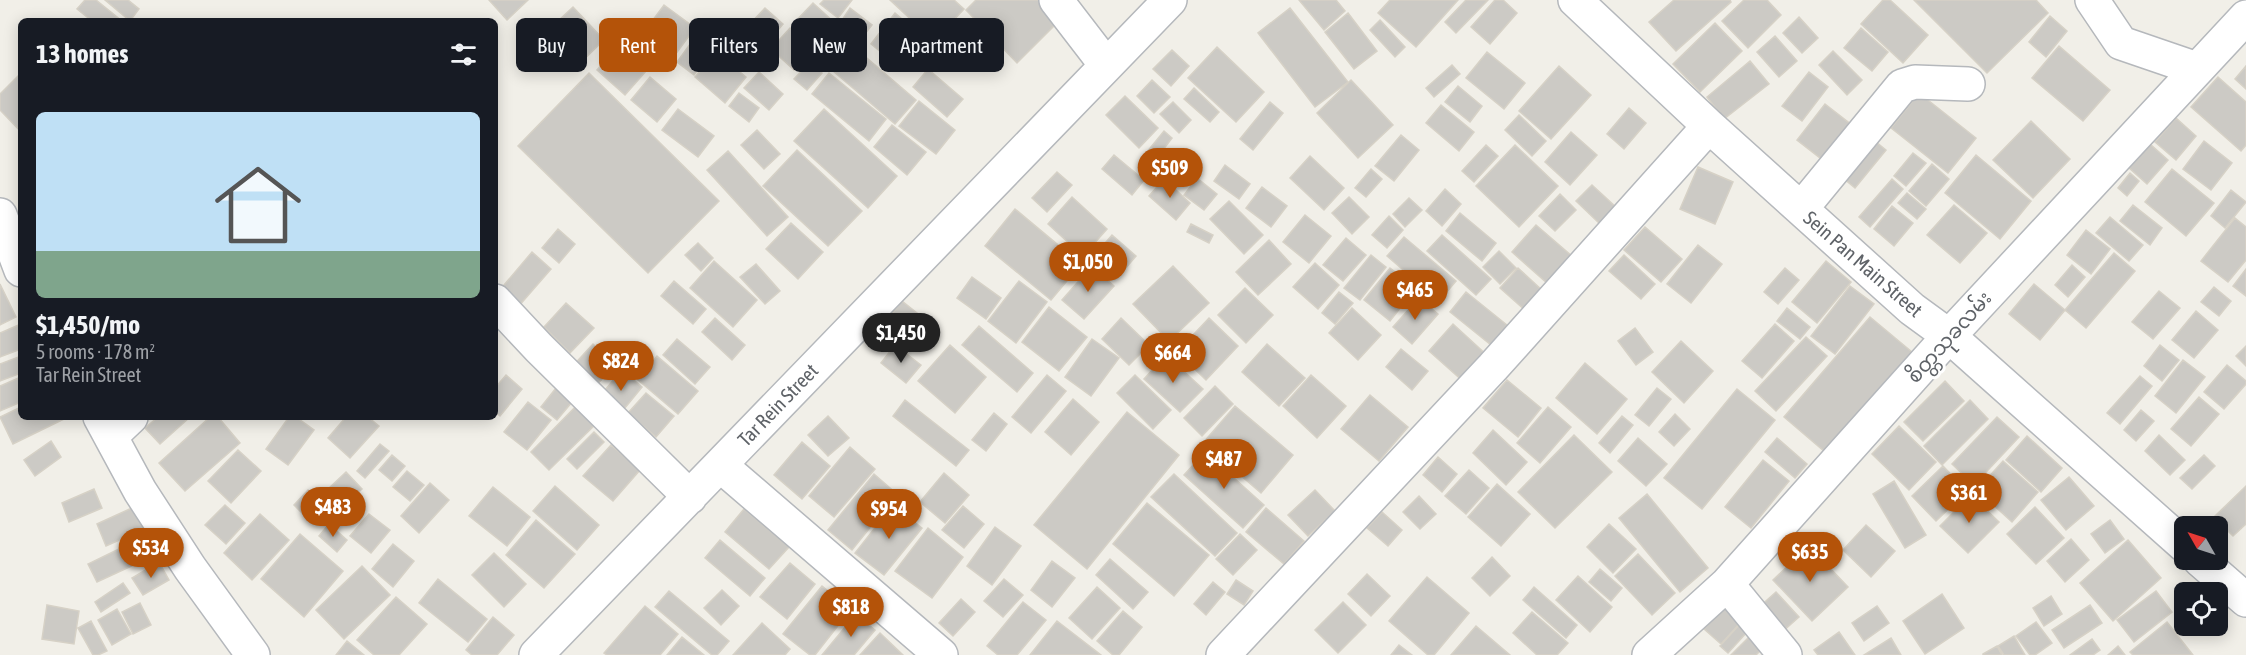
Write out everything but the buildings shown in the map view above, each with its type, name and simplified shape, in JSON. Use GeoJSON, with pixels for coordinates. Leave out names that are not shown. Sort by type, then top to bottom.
{"type":"FeatureCollection","features":[{"type":"Feature","properties":{"kind":"street"},"geometry":{"type":"LineString","coordinates":[[1056,0],[1106,65]]}},
{"type":"Feature","properties":{"kind":"street","name":"Tar Rein Street"},"geometry":{"type":"LineString","coordinates":[[536,655],[1170,0]]}},
{"type":"Feature","properties":{"kind":"street","name":"Sein Pan Main Street"},"geometry":{"type":"LineString","coordinates":[[1575,0],[1709,126],[1912,309],[1949,336],[2174,536]]}},
{"type":"Feature","properties":{"kind":"street"},"geometry":{"type":"LineString","coordinates":[[2092,0],[2121,43],[2198,69]]}},
{"type":"Feature","properties":{"kind":"street","name":"စိတ္တသုခလမ်း"},"geometry":{"type":"LineString","coordinates":[[1649,655],[1727,584],[1949,336],[2246,17]]}},
{"type":"Feature","properties":{"kind":"street"},"geometry":{"type":"LineString","coordinates":[[1801,209],[1902,86],[1915,82],[1968,84]]}},
{"type":"Feature","properties":{"kind":"street"},"geometry":{"type":"LineString","coordinates":[[1223,655],[1493,367],[1709,126]]}},
{"type":"Feature","properties":{"kind":"street"},"geometry":{"type":"LineString","coordinates":[[0,215],[18,262]]}},
{"type":"Feature","properties":{"kind":"street"},"geometry":{"type":"LineString","coordinates":[[498,304],[539,348],[690,497]]}},
{"type":"Feature","properties":{"kind":"street"},"geometry":{"type":"LineString","coordinates":[[114,423],[140,491],[190,568],[253,655]]}},
{"type":"Feature","properties":{"kind":"street"},"geometry":{"type":"LineString","coordinates":[[720,465],[941,655]]}},
{"type":"Feature","properties":{"kind":"street"},"geometry":{"type":"LineString","coordinates":[[2212,570],[2246,600]]}},
{"type":"Feature","properties":{"kind":"street"},"geometry":{"type":"LineString","coordinates":[[1727,584],[1785,655]]}}]}
